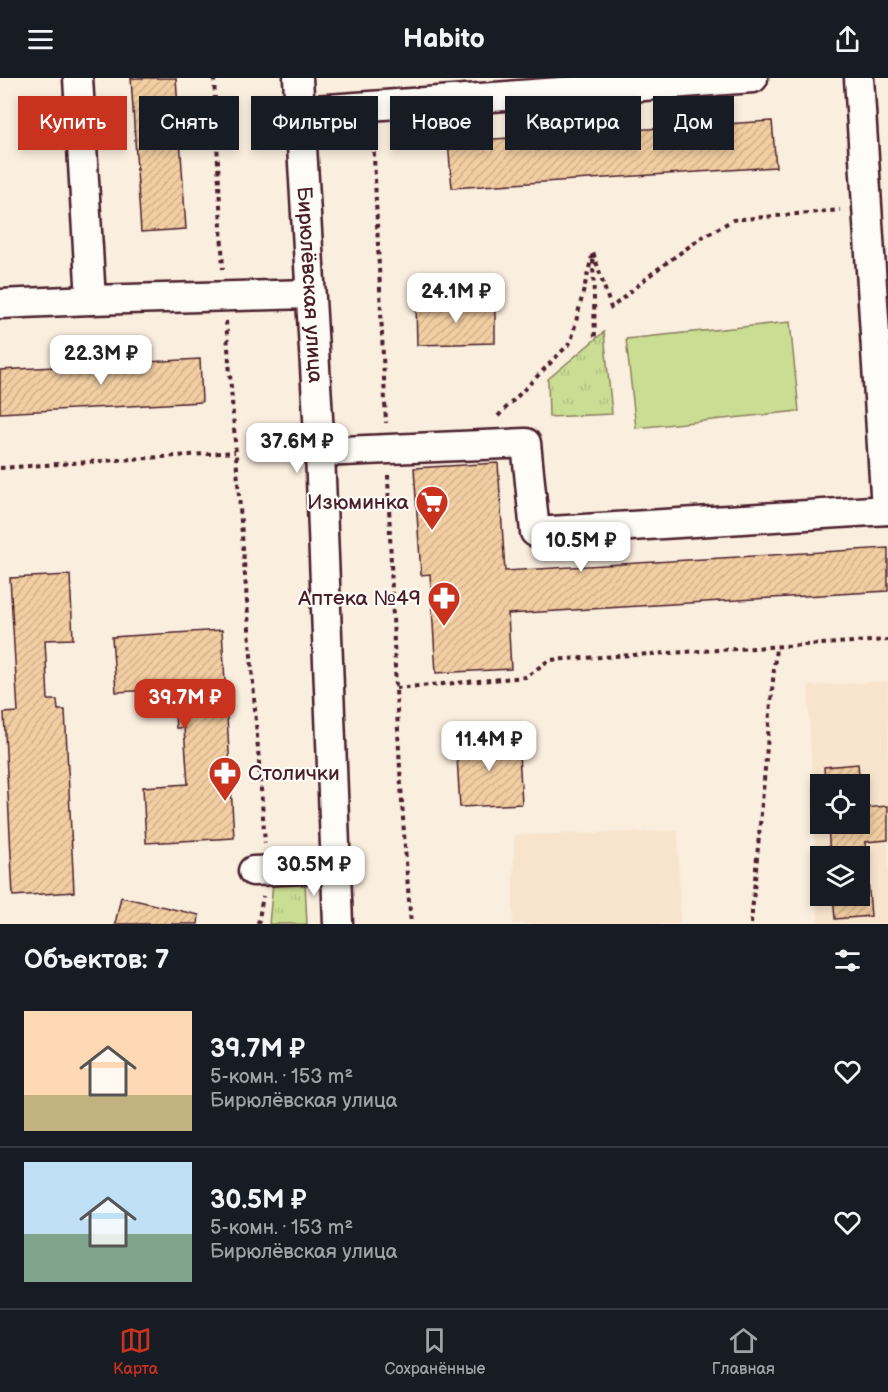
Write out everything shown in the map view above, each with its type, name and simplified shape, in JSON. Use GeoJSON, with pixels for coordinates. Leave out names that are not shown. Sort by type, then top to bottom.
{"type":"FeatureCollection","features":[{"type":"Feature","properties":{"kind":"street"},"geometry":{"type":"LineString","coordinates":[[78,78],[91,300]]}},
{"type":"Feature","properties":{"kind":"street","name":"Бирюлёвская улица"},"geometry":{"type":"LineString","coordinates":[[298,78],[300,96]]}},
{"type":"Feature","properties":{"kind":"street"},"geometry":{"type":"LineString","coordinates":[[378,105],[753,78]]}},
{"type":"Feature","properties":{"kind":"street"},"geometry":{"type":"LineString","coordinates":[[320,452],[526,442],[535,532],[887,510],[859,78]]}},
{"type":"Feature","properties":{"kind":"street","name":"Бирюлёвская улица"},"geometry":{"type":"LineString","coordinates":[[303,150],[320,452],[338,924]]}},
{"type":"Feature","properties":{"kind":"street"},"geometry":{"type":"LineString","coordinates":[[0,304],[310,294]]}},
{"type":"Feature","properties":{"kind":"street"},"geometry":{"type":"LineString","coordinates":[[253,871],[336,868]]}},
{"type":"Feature","properties":{"kind":"path"},"geometry":{"type":"LineString","coordinates":[[214,78],[224,297],[265,830]]}},
{"type":"Feature","properties":{"kind":"path"},"geometry":{"type":"LineString","coordinates":[[373,150],[396,688],[403,829],[411,924]]}},
{"type":"Feature","properties":{"kind":"path"},"geometry":{"type":"LineString","coordinates":[[593,252],[611,308],[655,271],[701,238],[733,220],[867,208]]}},
{"type":"Feature","properties":{"kind":"path"},"geometry":{"type":"LineString","coordinates":[[593,252],[595,340]]}},
{"type":"Feature","properties":{"kind":"path"},"geometry":{"type":"LineString","coordinates":[[470,445],[571,342],[593,252]]}},
{"type":"Feature","properties":{"kind":"path"},"geometry":{"type":"LineString","coordinates":[[0,468],[235,452]]}},
{"type":"Feature","properties":{"kind":"path"},"geometry":{"type":"LineString","coordinates":[[396,688],[526,677],[549,660],[888,640]]}},
{"type":"Feature","properties":{"kind":"path"},"geometry":{"type":"LineString","coordinates":[[752,924],[776,647]]}},
{"type":"Feature","properties":{"kind":"shaded area"},"geometry":{"type":"Polygon","coordinates":[[[888,681],[888,924],[818,924],[817,906],[870,906],[870,846],[815,846],[814,834],[870,834],[870,774],[812,774],[808,686],[888,681]]]}},
{"type":"Feature","properties":{"kind":"shaded area"},"geometry":{"type":"Polygon","coordinates":[[[678,831],[680,924],[513,924],[514,835],[678,831]]]}},
{"type":"Feature","properties":{"kind":"green space"},"geometry":{"type":"Polygon","coordinates":[[[790,322],[799,411],[636,428],[626,339],[790,322]]]}},
{"type":"Feature","properties":{"kind":"green space"},"geometry":{"type":"Polygon","coordinates":[[[604,332],[612,414],[549,417],[548,379],[604,332]]]}},
{"type":"Feature","properties":{"kind":"green space"},"geometry":{"type":"Polygon","coordinates":[[[305,882],[307,924],[269,924],[273,883],[305,882]]]}},
{"type":"Feature","properties":{"kind":"building"},"geometry":{"type":"Polygon","coordinates":[[[131,78],[176,78],[177,96],[139,96],[139,150],[181,150],[186,229],[141,232],[131,78]]]}},
{"type":"Feature","properties":{"kind":"building"},"geometry":{"type":"Polygon","coordinates":[[[772,121],[776,167],[452,188],[449,150],[493,150],[493,139],[505,138],[505,150],[641,150],[641,129],[653,129],[653,150],[734,150],[734,123],[772,121]]]}},
{"type":"Feature","properties":{"kind":"building"},"geometry":{"type":"Polygon","coordinates":[[[495,303],[495,343],[417,345],[416,304],[495,303]]]}},
{"type":"Feature","properties":{"kind":"building"},"geometry":{"type":"Polygon","coordinates":[[[200,359],[202,402],[0,413],[0,370],[200,359]]]}},
{"type":"Feature","properties":{"kind":"building"},"geometry":{"type":"Polygon","coordinates":[[[498,463],[505,571],[888,548],[888,591],[508,614],[511,669],[436,673],[430,574],[421,575],[414,468],[498,463]]]}},
{"type":"Feature","properties":{"kind":"building"},"geometry":{"type":"Polygon","coordinates":[[[70,575],[73,639],[45,640],[48,700],[57,700],[58,710],[65,710],[74,892],[13,896],[4,713],[18,712],[10,578],[70,575]]]}},
{"type":"Feature","properties":{"kind":"building"},"geometry":{"type":"Polygon","coordinates":[[[222,630],[234,838],[146,843],[143,787],[188,784],[184,728],[176,728],[173,689],[116,692],[112,637],[222,630]]]}},
{"type":"Feature","properties":{"kind":"building"},"geometry":{"type":"Polygon","coordinates":[[[518,737],[522,804],[460,807],[456,740],[518,737]]]}},
{"type":"Feature","properties":{"kind":"building"},"geometry":{"type":"Polygon","coordinates":[[[858,764],[859,774],[824,774],[824,767],[858,764]]]}},
{"type":"Feature","properties":{"kind":"building"},"geometry":{"type":"Polygon","coordinates":[[[888,806],[888,840],[865,842],[865,846],[829,846],[829,834],[870,834],[870,807],[888,806]]]}},
{"type":"Feature","properties":{"kind":"building"},"geometry":{"type":"Polygon","coordinates":[[[121,897],[199,915],[198,924],[115,924],[121,897]]]}},
{"type":"Feature","properties":{"kind":"building"},"geometry":{"type":"Polygon","coordinates":[[[870,904],[871,916],[835,919],[834,906],[870,906],[870,904]]]}},
{"type":"Feature","properties":{"kind":"place","name":"Изюминка"},"geometry":{"type":"Point","coordinates":[432,531]}},
{"type":"Feature","properties":{"kind":"place","name":"Аптека №49"},"geometry":{"type":"Point","coordinates":[444,627]}},
{"type":"Feature","properties":{"kind":"place","name":"Столички"},"geometry":{"type":"Point","coordinates":[225,802]}}]}
